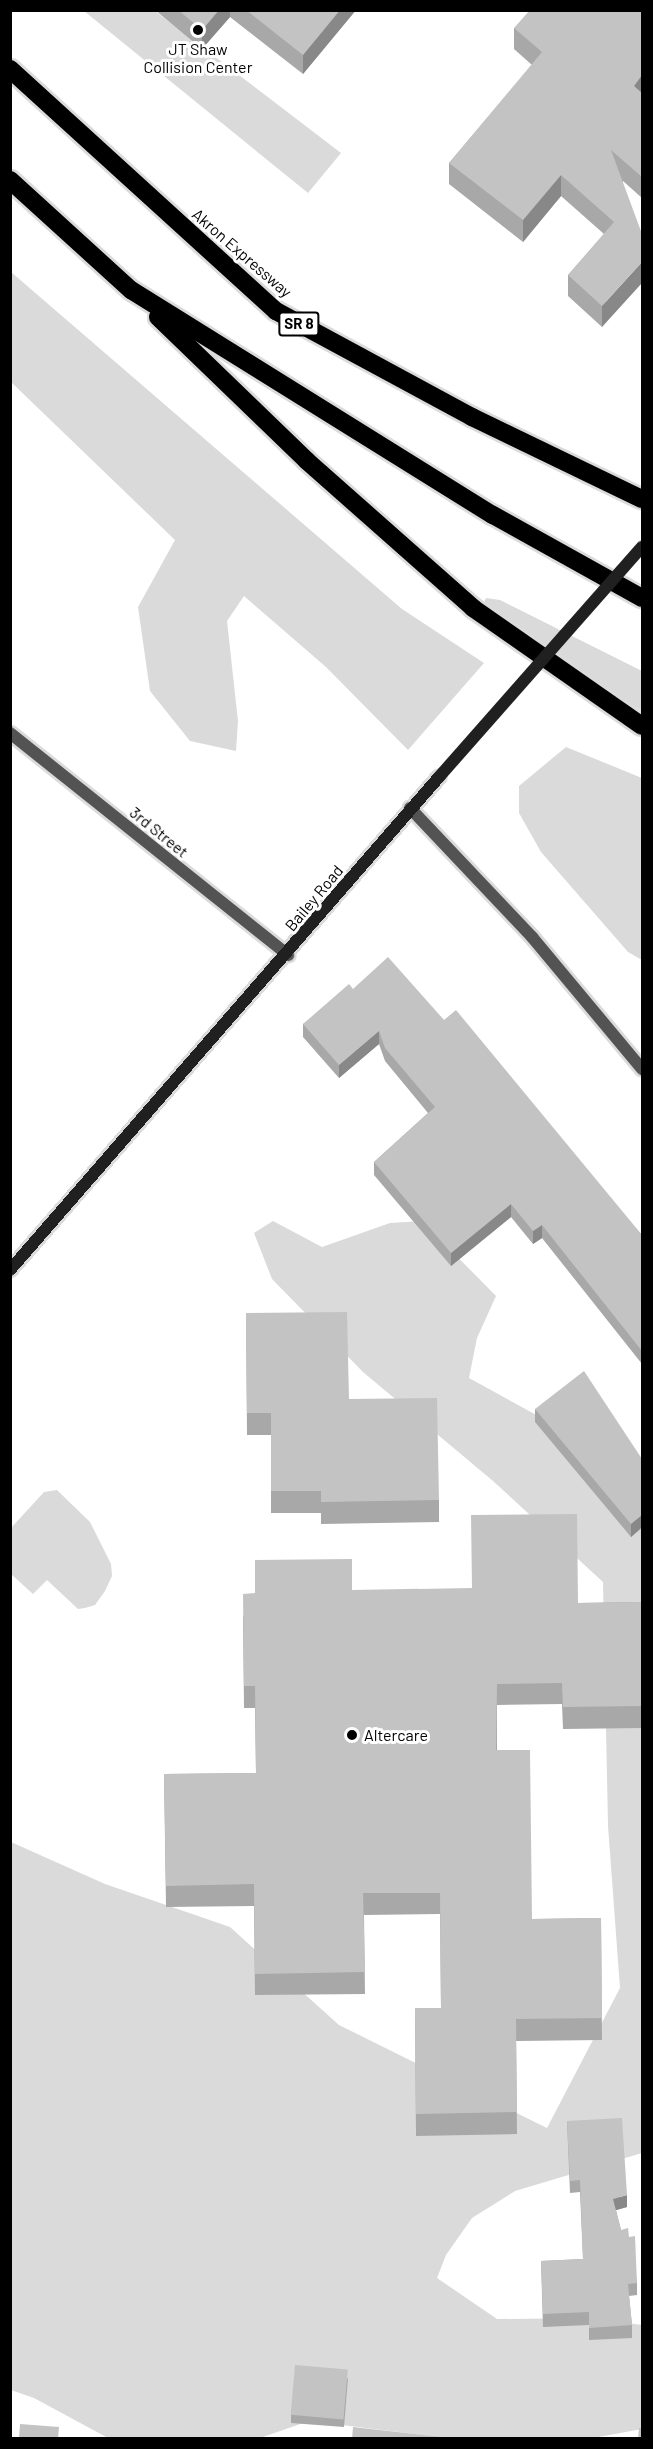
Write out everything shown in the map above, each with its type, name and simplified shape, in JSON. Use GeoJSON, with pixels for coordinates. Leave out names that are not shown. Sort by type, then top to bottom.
{"type":"FeatureCollection","features":[{"type":"Feature","properties":{"kind":"highway","name":"Akron Expressway"},"geometry":{"type":"LineString","coordinates":[[10,69],[276,311],[472,417],[642,499]]}},
{"type":"Feature","properties":{"kind":"highway"},"geometry":{"type":"LineString","coordinates":[[10,180],[131,290],[307,461],[473,608],[642,726]]}},
{"type":"Feature","properties":{"kind":"highway"},"geometry":{"type":"LineString","coordinates":[[131,290],[494,515],[642,598]]}},
{"type":"Feature","properties":{"kind":"street","name":"Bailey Road"},"geometry":{"type":"LineString","coordinates":[[10,1270],[288,955],[410,808],[642,547]]}},
{"type":"Feature","properties":{"kind":"street","name":"3rd Street"},"geometry":{"type":"LineString","coordinates":[[10,733],[288,955]]}},
{"type":"Feature","properties":{"kind":"street"},"geometry":{"type":"LineString","coordinates":[[410,808],[532,937],[642,1069]]}},
{"type":"Feature","properties":{"kind":"shaded area"},"geometry":{"type":"Polygon","coordinates":[[[84,11],[155,11],[341,153],[308,193],[84,11]]]}},
{"type":"Feature","properties":{"kind":"shaded area"},"geometry":{"type":"Polygon","coordinates":[[[11,272],[402,609],[484,663],[408,750],[326,667],[244,596],[227,621],[238,721],[236,751],[190,741],[150,691],[138,607],[175,540],[11,382],[11,272]]]}},
{"type":"Feature","properties":{"kind":"shaded area"},"geometry":{"type":"Polygon","coordinates":[[[486,598],[500,600],[642,671],[642,711],[590,681],[483,605],[486,598]]]}},
{"type":"Feature","properties":{"kind":"shaded area"},"geometry":{"type":"Polygon","coordinates":[[[566,747],[642,778],[642,960],[628,952],[541,852],[519,813],[519,786],[566,747]]]}},
{"type":"Feature","properties":{"kind":"shaded area"},"geometry":{"type":"Polygon","coordinates":[[[273,1221],[322,1247],[390,1223],[422,1221],[496,1296],[477,1338],[469,1378],[642,1473],[642,2153],[515,2191],[472,2218],[446,2255],[437,2278],[497,2319],[592,2318],[642,2325],[642,2429],[593,2438],[447,2438],[309,2421],[260,2438],[108,2438],[34,2398],[11,2390],[11,1842],[105,1884],[230,1927],[339,2025],[547,2128],[620,1988],[608,1826],[603,1582],[493,1481],[363,1372],[272,1279],[254,1233],[273,1221]]]}},
{"type":"Feature","properties":{"kind":"shaded area"},"geometry":{"type":"Polygon","coordinates":[[[57,1490],[90,1522],[111,1564],[112,1576],[105,1591],[95,1605],[85,1608],[78,1609],[47,1580],[33,1594],[11,1574],[11,1528],[44,1492],[57,1490]]]}},
{"type":"Feature","properties":{"kind":"building"},"geometry":{"type":"Polygon","coordinates":[[[178,10],[219,10],[202,30],[178,10]]]}},
{"type":"Feature","properties":{"kind":"building"},"geometry":{"type":"Polygon","coordinates":[[[246,10],[340,10],[303,55],[246,10]]]}},
{"type":"Feature","properties":{"kind":"building"},"geometry":{"type":"Polygon","coordinates":[[[530,10],[642,10],[642,75],[634,86],[642,93],[642,177],[611,150],[642,234],[642,262],[602,306],[568,275],[614,222],[561,175],[523,220],[449,163],[542,52],[514,28],[530,10]]]}},
{"type":"Feature","properties":{"kind":"building"},"geometry":{"type":"Polygon","coordinates":[[[388,957],[444,1020],[456,1010],[642,1235],[642,1351],[542,1225],[533,1231],[511,1204],[451,1253],[374,1162],[435,1107],[385,1048],[379,1031],[339,1065],[303,1024],[349,984],[353,989],[388,957]]]}},
{"type":"Feature","properties":{"kind":"building"},"geometry":{"type":"Polygon","coordinates":[[[347,1312],[349,1399],[437,1398],[439,1500],[321,1502],[321,1491],[271,1491],[271,1413],[247,1413],[246,1313],[347,1312]]]}},
{"type":"Feature","properties":{"kind":"building"},"geometry":{"type":"Polygon","coordinates":[[[584,1371],[642,1459],[642,1515],[631,1524],[535,1409],[584,1371]]]}},
{"type":"Feature","properties":{"kind":"building","name":"Altercare"},"geometry":{"type":"Polygon","coordinates":[[[577,1514],[578,1603],[642,1602],[642,1706],[563,1707],[562,1683],[497,1684],[496,1750],[530,1750],[532,1919],[601,1918],[602,2018],[516,2019],[517,2112],[416,2114],[415,2008],[441,2008],[440,1893],[363,1893],[365,1972],[255,1974],[254,1884],[166,1886],[164,1774],[256,1773],[255,1686],[244,1686],[243,1594],[255,1593],[255,1560],[352,1559],[352,1590],[472,1588],[471,1515],[577,1514]]]}},
{"type":"Feature","properties":{"kind":"building"},"geometry":{"type":"Polygon","coordinates":[[[622,2118],[627,2195],[613,2199],[621,2230],[628,2228],[629,2237],[635,2236],[637,2283],[628,2284],[632,2325],[589,2328],[589,2312],[543,2314],[541,2261],[583,2259],[580,2180],[570,2181],[567,2121],[622,2118]]]}},
{"type":"Feature","properties":{"kind":"building"},"geometry":{"type":"Polygon","coordinates":[[[295,2365],[348,2370],[343,2419],[291,2415],[295,2365]]]}},
{"type":"Feature","properties":{"kind":"building"},"geometry":{"type":"Polygon","coordinates":[[[20,2424],[59,2427],[58,2439],[19,2439],[20,2424]]]}},
{"type":"Feature","properties":{"kind":"building"},"geometry":{"type":"Polygon","coordinates":[[[353,2427],[459,2439],[352,2439],[353,2427]]]}},
{"type":"Feature","properties":{"kind":"building"},"geometry":{"type":"Polygon","coordinates":[[[639,2428],[642,2428],[642,2439],[638,2439],[639,2428]]]}},
{"type":"Feature","properties":{"kind":"place","name":"JT Shaw Collision Center"},"geometry":{"type":"Point","coordinates":[198,30]}},
{"type":"Feature","properties":{"kind":"place","name":"Altercare"},"geometry":{"type":"Point","coordinates":[352,1735]}}]}
